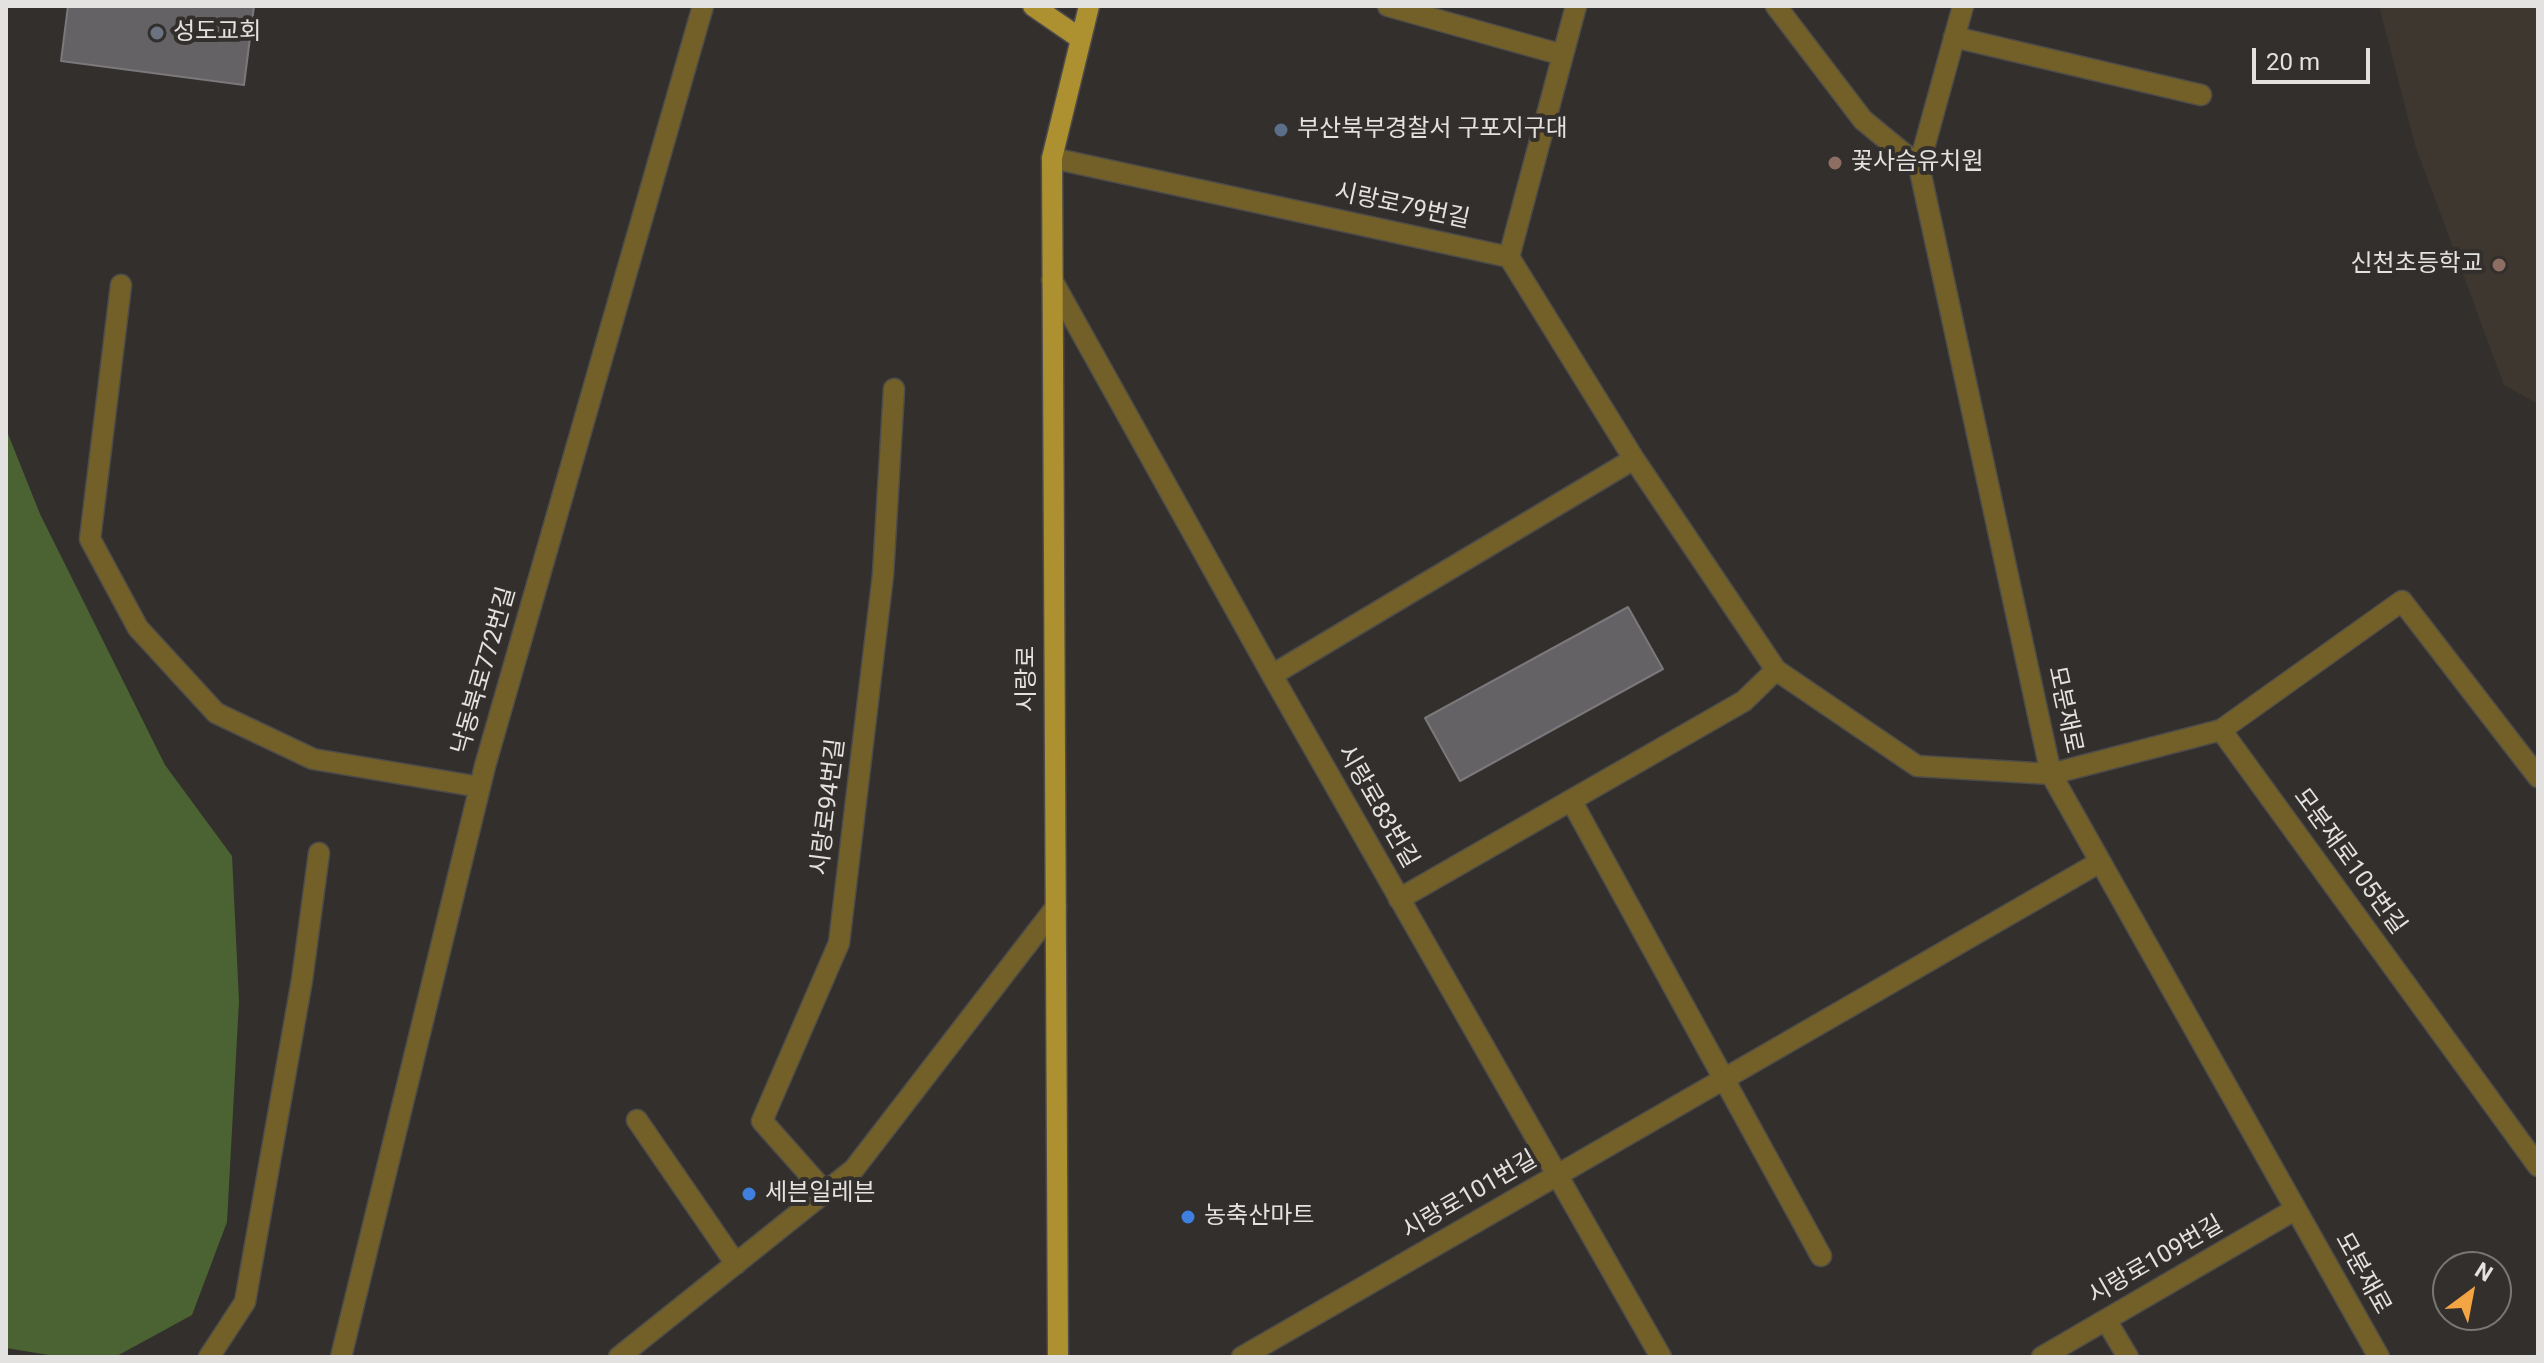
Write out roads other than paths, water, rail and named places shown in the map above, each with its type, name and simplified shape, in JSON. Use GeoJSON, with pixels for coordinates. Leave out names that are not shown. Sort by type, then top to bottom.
{"type":"FeatureCollection","features":[{"type":"Feature","properties":{"kind":"main road"},"geometry":{"type":"LineString","coordinates":[[1033,6],[1081,39]]}},
{"type":"Feature","properties":{"kind":"main road","name":"시랑로"},"geometry":{"type":"LineString","coordinates":[[1058,1357],[1052,158],[1089,6]]}},
{"type":"Feature","properties":{"kind":"street","name":"낙동북로772번길"},"geometry":{"type":"LineString","coordinates":[[341,1357],[480,787],[703,6]]}},
{"type":"Feature","properties":{"kind":"street"},"geometry":{"type":"LineString","coordinates":[[1388,6],[1563,55]]}},
{"type":"Feature","properties":{"kind":"street"},"geometry":{"type":"LineString","coordinates":[[1576,6],[1509,257],[1634,459],[1776,670],[1917,766],[2051,774],[2221,730],[2402,601],[2538,777]]}},
{"type":"Feature","properties":{"kind":"street"},"geometry":{"type":"LineString","coordinates":[[1776,6],[1863,120],[1919,166]]}},
{"type":"Feature","properties":{"kind":"street","name":"모분재로"},"geometry":{"type":"LineString","coordinates":[[1963,6],[1919,166],[2051,774],[2379,1357]]}},
{"type":"Feature","properties":{"kind":"street"},"geometry":{"type":"LineString","coordinates":[[1954,37],[2201,95]]}},
{"type":"Feature","properties":{"kind":"street","name":"시랑로79번길"},"geometry":{"type":"LineString","coordinates":[[1052,158],[1509,257]]}},
{"type":"Feature","properties":{"kind":"street","name":"시랑로83번길"},"geometry":{"type":"LineString","coordinates":[[1052,280],[1272,675],[1661,1357]]}},
{"type":"Feature","properties":{"kind":"street"},"geometry":{"type":"LineString","coordinates":[[121,285],[90,539],[138,628],[216,713],[313,759],[480,787]]}},
{"type":"Feature","properties":{"kind":"street","name":"시랑로94번길"},"geometry":{"type":"LineString","coordinates":[[825,1192],[762,1121],[839,943],[883,575],[894,389]]}},
{"type":"Feature","properties":{"kind":"street"},"geometry":{"type":"LineString","coordinates":[[1272,675],[1634,459]]}},
{"type":"Feature","properties":{"kind":"street"},"geometry":{"type":"LineString","coordinates":[[1399,899],[1744,701],[1776,670]]}},
{"type":"Feature","properties":{"kind":"street","name":"모분재로105번길"},"geometry":{"type":"LineString","coordinates":[[2221,730],[2538,1166]]}},
{"type":"Feature","properties":{"kind":"street"},"geometry":{"type":"LineString","coordinates":[[1571,800],[1821,1256]]}},
{"type":"Feature","properties":{"kind":"street"},"geometry":{"type":"LineString","coordinates":[[209,1357],[245,1302],[302,980],[319,853]]}},
{"type":"Feature","properties":{"kind":"street","name":"시랑로101번길"},"geometry":{"type":"LineString","coordinates":[[1242,1357],[2100,862]]}},
{"type":"Feature","properties":{"kind":"street"},"geometry":{"type":"LineString","coordinates":[[619,1357],[854,1169],[1056,907]]}},
{"type":"Feature","properties":{"kind":"street"},"geometry":{"type":"LineString","coordinates":[[637,1120],[736,1264]]}},
{"type":"Feature","properties":{"kind":"street","name":"시랑로109번길"},"geometry":{"type":"LineString","coordinates":[[2042,1357],[2296,1209]]}},
{"type":"Feature","properties":{"kind":"street"},"geometry":{"type":"LineString","coordinates":[[2106,1320],[2128,1357]]}},
{"type":"Feature","properties":{"kind":"place","name":"성도교회"},"geometry":{"type":"Point","coordinates":[157,33]}},
{"type":"Feature","properties":{"kind":"place","name":"부산북부경찰서 구포지구대"},"geometry":{"type":"Point","coordinates":[1281,130]}},
{"type":"Feature","properties":{"kind":"place","name":"꽃사슴유치원"},"geometry":{"type":"Point","coordinates":[1835,163]}},
{"type":"Feature","properties":{"kind":"place","name":"신천초등학교"},"geometry":{"type":"Point","coordinates":[2499,265]}},
{"type":"Feature","properties":{"kind":"place","name":"세븐일레븐"},"geometry":{"type":"Point","coordinates":[749,1194]}},
{"type":"Feature","properties":{"kind":"place","name":"농축산마트"},"geometry":{"type":"Point","coordinates":[1188,1217]}}]}
